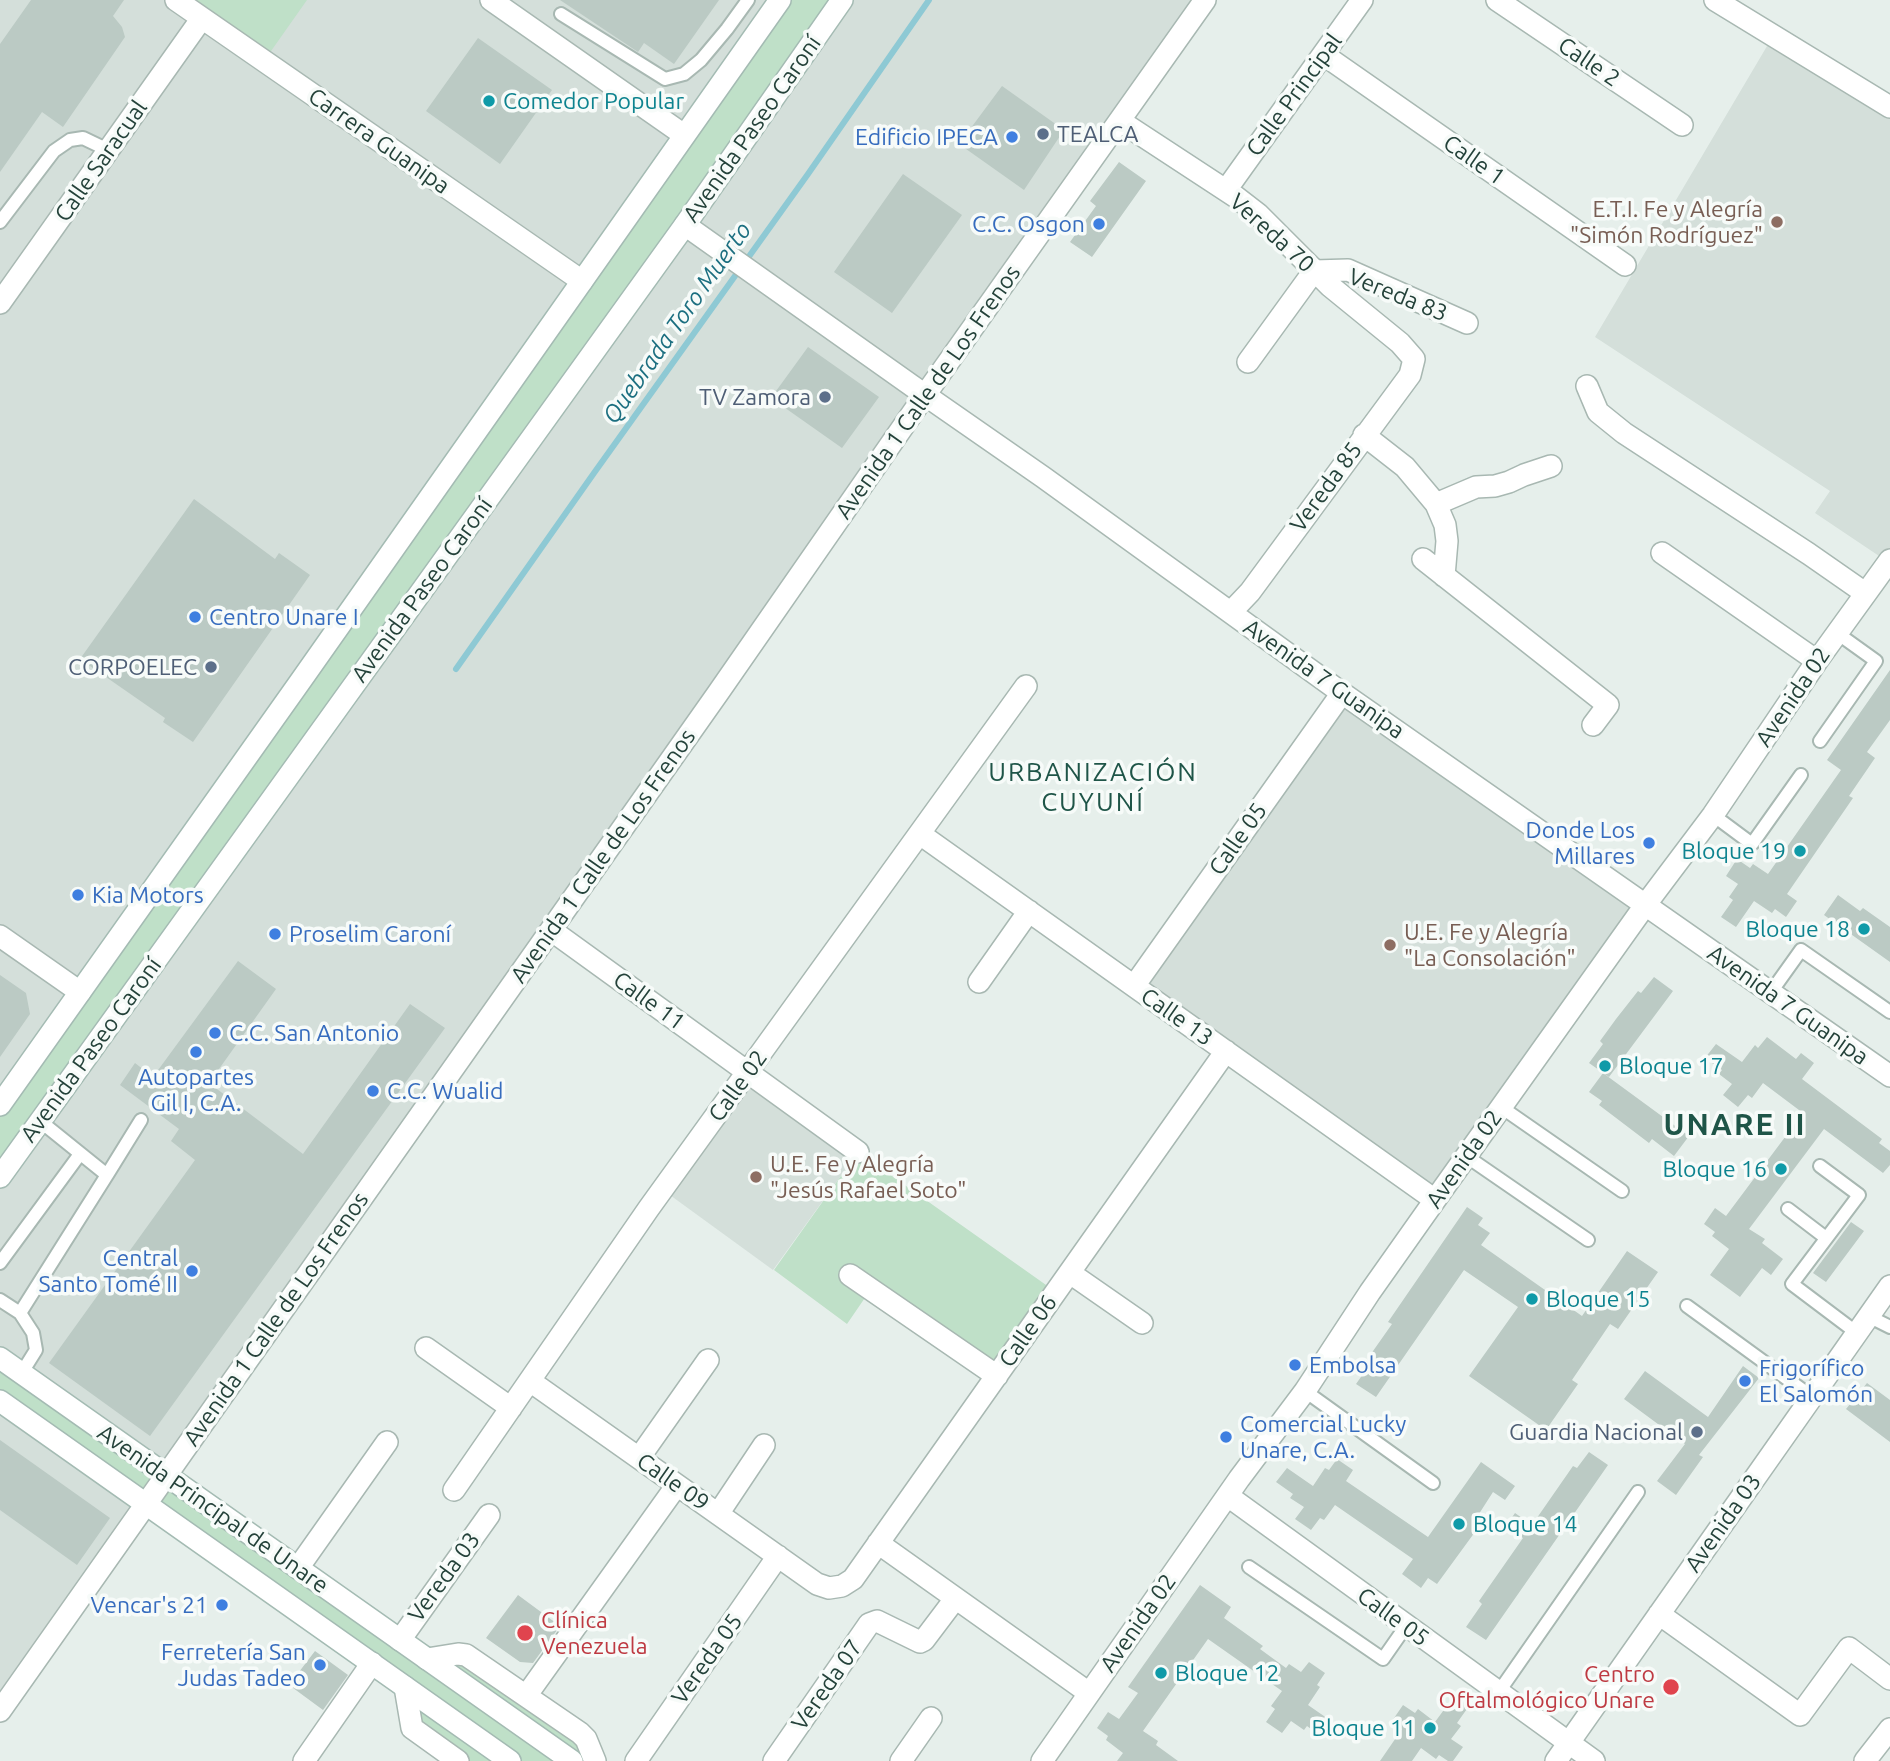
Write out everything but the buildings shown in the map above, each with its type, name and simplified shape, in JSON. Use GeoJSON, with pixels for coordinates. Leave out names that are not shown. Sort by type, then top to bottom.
{"type":"FeatureCollection","features":[{"type":"Feature","properties":{"kind":"street","name":"Carrera Guanipa"},"geometry":{"type":"LineString","coordinates":[[176,0],[582,281]]}},
{"type":"Feature","properties":{"kind":"street"},"geometry":{"type":"LineString","coordinates":[[491,0],[684,135]]}},
{"type":"Feature","properties":{"kind":"street","name":"Avenida Paseo Caroní"},"geometry":{"type":"LineString","coordinates":[[0,1105],[780,0]]}},
{"type":"Feature","properties":{"kind":"street","name":"Avenida Paseo Caroní"},"geometry":{"type":"LineString","coordinates":[[0,1177],[685,225],[842,0]]}},
{"type":"Feature","properties":{"kind":"street","name":"Avenida 1 Calle de Los Frenos"},"geometry":{"type":"LineString","coordinates":[[0,1711],[1205,0]]}},
{"type":"Feature","properties":{"kind":"street","name":"Calle Principal"},"geometry":{"type":"LineString","coordinates":[[1226,191],[1363,0]]}},
{"type":"Feature","properties":{"kind":"street","name":"Calle 2"},"geometry":{"type":"LineString","coordinates":[[1497,0],[1682,125]]}},
{"type":"Feature","properties":{"kind":"street"},"geometry":{"type":"LineString","coordinates":[[1715,0],[1890,107]]}},
{"type":"Feature","properties":{"kind":"street","name":"Calle Saracual"},"geometry":{"type":"LineString","coordinates":[[0,303],[202,18]]}},
{"type":"Feature","properties":{"kind":"street","name":"Calle 1"},"geometry":{"type":"LineString","coordinates":[[1324,55],[1625,265]]}},
{"type":"Feature","properties":{"kind":"street","name":"Vereda 70"},"geometry":{"type":"LineString","coordinates":[[1119,121],[1258,214],[1314,271],[1400,343],[1414,359]]}},
{"type":"Feature","properties":{"kind":"street","name":"Avenida 7 Guanipa"},"geometry":{"type":"LineString","coordinates":[[685,225],[1063,491],[1342,693],[1890,1076]]}},
{"type":"Feature","properties":{"kind":"street","name":"Vereda 83"},"geometry":{"type":"LineString","coordinates":[[1314,271],[1348,270],[1467,323]]}},
{"type":"Feature","properties":{"kind":"street"},"geometry":{"type":"LineString","coordinates":[[1248,362],[1314,271]]}},
{"type":"Feature","properties":{"kind":"street","name":"Vereda 85"},"geometry":{"type":"LineString","coordinates":[[1231,612],[1250,592],[1410,375],[1414,359]]}},
{"type":"Feature","properties":{"kind":"street"},"geometry":{"type":"LineString","coordinates":[[1587,386],[1598,412],[1624,433],[1866,593]]}},
{"type":"Feature","properties":{"kind":"street"},"geometry":{"type":"LineString","coordinates":[[1364,435],[1405,467],[1436,504],[1445,525],[1447,541],[1444,576]]}},
{"type":"Feature","properties":{"kind":"street"},"geometry":{"type":"LineString","coordinates":[[1436,504],[1476,487],[1495,486],[1550,466]]}},
{"type":"Feature","properties":{"kind":"street"},"geometry":{"type":"LineString","coordinates":[[1662,553],[1817,661]]}},
{"type":"Feature","properties":{"kind":"street"},"geometry":{"type":"LineString","coordinates":[[1423,559],[1608,705],[1593,725]]}},
{"type":"Feature","properties":{"kind":"street","name":"Avenida 02"},"geometry":{"type":"LineString","coordinates":[[1042,1761],[1305,1391],[1435,1199],[1713,815],[1817,661],[1890,560]]}},
{"type":"Feature","properties":{"kind":"street","name":"Calle 02"},"geometry":{"type":"LineString","coordinates":[[454,1490],[649,1208],[1026,686]]}},
{"type":"Feature","properties":{"kind":"street","name":"Calle 05"},"geometry":{"type":"LineString","coordinates":[[1134,986],[1342,693]]}},
{"type":"Feature","properties":{"kind":"street","name":"Calle 13"},"geometry":{"type":"LineString","coordinates":[[920,834],[1435,1199]]}},
{"type":"Feature","properties":{"kind":"street"},"geometry":{"type":"LineString","coordinates":[[979,982],[1029,911]]}},
{"type":"Feature","properties":{"kind":"street","name":"Calle 11"},"geometry":{"type":"LineString","coordinates":[[551,930],[858,1152]]}},
{"type":"Feature","properties":{"kind":"street"},"geometry":{"type":"LineString","coordinates":[[0,936],[80,992]]}},
{"type":"Feature","properties":{"kind":"street","name":"Calle 06"},"geometry":{"type":"LineString","coordinates":[[817,1584],[830,1588],[842,1586],[853,1579],[1226,1051]]}},
{"type":"Feature","properties":{"kind":"street"},"geometry":{"type":"LineString","coordinates":[[1070,1273],[1142,1323]]}},
{"type":"Feature","properties":{"kind":"street"},"geometry":{"type":"LineString","coordinates":[[850,1275],[996,1376]]}},
{"type":"Feature","properties":{"kind":"street","name":"Avenida 03"},"geometry":{"type":"LineString","coordinates":[[1556,1761],[1890,1286]]}},
{"type":"Feature","properties":{"kind":"street"},"geometry":{"type":"LineString","coordinates":[[426,1348],[511,1408]]}},
{"type":"Feature","properties":{"kind":"street","name":"Avenida Principal de Unare"},"geometry":{"type":"LineString","coordinates":[[0,1358],[572,1761]]}},
{"type":"Feature","properties":{"kind":"street"},"geometry":{"type":"LineString","coordinates":[[639,1458],[708,1360]]}},
{"type":"Feature","properties":{"kind":"street","name":"Calle 09"},"geometry":{"type":"LineString","coordinates":[[530,1381],[817,1584]]}},
{"type":"Feature","properties":{"kind":"street","name":"Avenida Principal de Unare"},"geometry":{"type":"LineString","coordinates":[[0,1401],[510,1761]]}},
{"type":"Feature","properties":{"kind":"street"},"geometry":{"type":"LineString","coordinates":[[298,1569],[387,1442]]}},
{"type":"Feature","properties":{"kind":"street"},"geometry":{"type":"LineString","coordinates":[[718,1514],[764,1445]]}},
{"type":"Feature","properties":{"kind":"street"},"geometry":{"type":"LineString","coordinates":[[526,1696],[677,1485]]}},
{"type":"Feature","properties":{"kind":"street","name":"Calle 05"},"geometry":{"type":"LineString","coordinates":[[1228,1496],[1594,1761]]}},
{"type":"Feature","properties":{"kind":"street","name":"Vereda 03"},"geometry":{"type":"LineString","coordinates":[[400,1640],[489,1515]]}},
{"type":"Feature","properties":{"kind":"street"},"geometry":{"type":"LineString","coordinates":[[878,1543],[1089,1693]]}},
{"type":"Feature","properties":{"kind":"street","name":"Vereda 05"},"geometry":{"type":"LineString","coordinates":[[635,1761],[778,1556]]}},
{"type":"Feature","properties":{"kind":"street","name":"Vereda 07"},"geometry":{"type":"LineString","coordinates":[[774,1761],[869,1624],[877,1621],[917,1642],[923,1640],[955,1599]]}},
{"type":"Feature","properties":{"kind":"street"},"geometry":{"type":"LineString","coordinates":[[1659,1614],[1800,1715],[1849,1648],[1890,1679]]}},
{"type":"Feature","properties":{"kind":"street"},"geometry":{"type":"LineString","coordinates":[[426,1659],[466,1655],[580,1732],[586,1739],[595,1761]]}},
{"type":"Feature","properties":{"kind":"street"},"geometry":{"type":"LineString","coordinates":[[304,1761],[372,1664]]}},
{"type":"Feature","properties":{"kind":"street"},"geometry":{"type":"LineString","coordinates":[[405,1686],[412,1728],[458,1761]]}},
{"type":"Feature","properties":{"kind":"street"},"geometry":{"type":"LineString","coordinates":[[901,1761],[931,1718]]}},
{"type":"Feature","properties":{"kind":"street"},"geometry":{"type":"LineString","coordinates":[[1865,1761],[1890,1729]]}},
{"type":"Feature","properties":{"kind":"lane"},"geometry":{"type":"LineString","coordinates":[[561,14],[665,79],[684,74],[701,60],[748,0]]}},
{"type":"Feature","properties":{"kind":"lane"},"geometry":{"type":"LineString","coordinates":[[0,222],[54,151],[70,141],[83,138],[108,150]]}},
{"type":"Feature","properties":{"kind":"lane"},"geometry":{"type":"LineString","coordinates":[[1820,741],[1876,661],[1837,633]]}},
{"type":"Feature","properties":{"kind":"lane"},"geometry":{"type":"LineString","coordinates":[[1713,815],[1752,844],[1801,775]]}},
{"type":"Feature","properties":{"kind":"lane"},"geometry":{"type":"LineString","coordinates":[[1771,992],[1801,950],[1890,1012]]}},
{"type":"Feature","properties":{"kind":"lane"},"geometry":{"type":"LineString","coordinates":[[1501,1107],[1622,1191]]}},
{"type":"Feature","properties":{"kind":"lane"},"geometry":{"type":"LineString","coordinates":[[20,1313],[142,1119]]}},
{"type":"Feature","properties":{"kind":"lane"},"geometry":{"type":"LineString","coordinates":[[40,1121],[107,1175]]}},
{"type":"Feature","properties":{"kind":"lane"},"geometry":{"type":"LineString","coordinates":[[0,1263],[80,1154]]}},
{"type":"Feature","properties":{"kind":"lane"},"geometry":{"type":"LineString","coordinates":[[1466,1156],[1588,1240]]}},
{"type":"Feature","properties":{"kind":"lane"},"geometry":{"type":"LineString","coordinates":[[1820,1166],[1859,1195],[1792,1284],[1863,1324],[1890,1327]]}},
{"type":"Feature","properties":{"kind":"lane"},"geometry":{"type":"LineString","coordinates":[[1787,1209],[1826,1238]]}},
{"type":"Feature","properties":{"kind":"lane"},"geometry":{"type":"LineString","coordinates":[[0,1300],[20,1313],[33,1333],[36,1350],[21,1374]]}},
{"type":"Feature","properties":{"kind":"lane"},"geometry":{"type":"LineString","coordinates":[[1687,1306],[1811,1397]]}},
{"type":"Feature","properties":{"kind":"lane"},"geometry":{"type":"LineString","coordinates":[[1305,1391],[1433,1483]]}},
{"type":"Feature","properties":{"kind":"lane"},"geometry":{"type":"LineString","coordinates":[[1498,1693],[1638,1492]]}},
{"type":"Feature","properties":{"kind":"lane"},"geometry":{"type":"LineString","coordinates":[[1249,1567],[1383,1659],[1406,1626]]}},
{"type":"Feature","properties":{"kind":"shaded area"},"geometry":{"type":"Polygon","coordinates":[[[0,0],[780,0],[0,1105],[0,0]]]}},
{"type":"Feature","properties":{"kind":"shaded area"},"geometry":{"type":"Polygon","coordinates":[[[842,0],[1205,0],[0,1711],[0,1177],[842,0]]]}},
{"type":"Feature","properties":{"kind":"shaded area","name":"E.T.I. Fe y Alegría \"Simón Rodríguez\""},"geometry":{"type":"Polygon","coordinates":[[[1773,36],[1890,107],[1888,562],[1815,513],[1830,491],[1595,337],[1773,36]]]}},
{"type":"Feature","properties":{"kind":"shaded area","name":"U.E. Fe y Alegría \"La Consolación\""},"geometry":{"type":"Polygon","coordinates":[[[1342,693],[1646,904],[1435,1200],[1134,986],[1342,693]]]}},
{"type":"Feature","properties":{"kind":"shaded area","name":"U.E. Fe y Alegría \"Jesús Rafael Soto\""},"geometry":{"type":"Polygon","coordinates":[[[748,1072],[858,1152],[773,1270],[663,1190],[748,1072]]]}},
{"type":"Feature","properties":{"kind":"green space"},"geometry":{"type":"Polygon","coordinates":[[[176,0],[307,0],[264,61],[176,0]]]}},
{"type":"Feature","properties":{"kind":"green space"},"geometry":{"type":"Polygon","coordinates":[[[780,0],[842,0],[0,1177],[0,1105],[780,0]]]}},
{"type":"Feature","properties":{"kind":"green space"},"geometry":{"type":"Polygon","coordinates":[[[858,1152],[1056,1292],[997,1376],[871,1289],[847,1324],[774,1270],[858,1152]]]}},
{"type":"Feature","properties":{"kind":"green space"},"geometry":{"type":"Polygon","coordinates":[[[0,1358],[426,1659],[458,1654],[526,1696],[595,1761],[458,1761],[417,1733],[405,1686],[0,1401],[0,1358]]]}},
{"type":"Feature","properties":{"kind":"waterway","name":"Quebrada Toro Muerto"},"geometry":{"type":"LineString","coordinates":[[456,669],[929,0]]}},
{"type":"Feature","properties":{"kind":"place","name":"Comedor Popular"},"geometry":{"type":"Point","coordinates":[489,101]}},
{"type":"Feature","properties":{"kind":"place","name":"TEALCA"},"geometry":{"type":"Point","coordinates":[1043,134]}},
{"type":"Feature","properties":{"kind":"place","name":"Edificio IPECA"},"geometry":{"type":"Point","coordinates":[1012,137]}},
{"type":"Feature","properties":{"kind":"place","name":"E.T.I. Fe y Alegría \"Simón Rodríguez\""},"geometry":{"type":"Point","coordinates":[1777,222]}},
{"type":"Feature","properties":{"kind":"place","name":"C.C. Osgon"},"geometry":{"type":"Point","coordinates":[1099,224]}},
{"type":"Feature","properties":{"kind":"place","name":"TV Zamora"},"geometry":{"type":"Point","coordinates":[825,397]}},
{"type":"Feature","properties":{"kind":"place","name":"Centro Unare I"},"geometry":{"type":"Point","coordinates":[195,617]}},
{"type":"Feature","properties":{"kind":"place","name":"CORPOELEC"},"geometry":{"type":"Point","coordinates":[211,667]}},
{"type":"Feature","properties":{"kind":"place","name":"Donde Los Millares"},"geometry":{"type":"Point","coordinates":[1649,843]}},
{"type":"Feature","properties":{"kind":"place","name":"Bloque 19"},"geometry":{"type":"Point","coordinates":[1800,851]}},
{"type":"Feature","properties":{"kind":"place","name":"Kia Motors"},"geometry":{"type":"Point","coordinates":[78,895]}},
{"type":"Feature","properties":{"kind":"place","name":"Bloque 18"},"geometry":{"type":"Point","coordinates":[1864,929]}},
{"type":"Feature","properties":{"kind":"place","name":"Proselim Caroní"},"geometry":{"type":"Point","coordinates":[275,934]}},
{"type":"Feature","properties":{"kind":"place","name":"U.E. Fe y Alegría \"La Consolación\""},"geometry":{"type":"Point","coordinates":[1390,945]}},
{"type":"Feature","properties":{"kind":"place","name":"C.C. San Antonio"},"geometry":{"type":"Point","coordinates":[215,1033]}},
{"type":"Feature","properties":{"kind":"place","name":"Autopartes Gil I, C.A."},"geometry":{"type":"Point","coordinates":[196,1052]}},
{"type":"Feature","properties":{"kind":"place","name":"Bloque 17"},"geometry":{"type":"Point","coordinates":[1605,1066]}},
{"type":"Feature","properties":{"kind":"place","name":"C.C. Wualid"},"geometry":{"type":"Point","coordinates":[373,1091]}},
{"type":"Feature","properties":{"kind":"place","name":"Bloque 16"},"geometry":{"type":"Point","coordinates":[1781,1169]}},
{"type":"Feature","properties":{"kind":"place","name":"U.E. Fe y Alegría \"Jesús Rafael Soto\""},"geometry":{"type":"Point","coordinates":[756,1177]}},
{"type":"Feature","properties":{"kind":"place","name":"Central Santo Tomé II"},"geometry":{"type":"Point","coordinates":[192,1271]}},
{"type":"Feature","properties":{"kind":"place","name":"Bloque 15"},"geometry":{"type":"Point","coordinates":[1532,1299]}},
{"type":"Feature","properties":{"kind":"place","name":"Embolsa"},"geometry":{"type":"Point","coordinates":[1295,1365]}},
{"type":"Feature","properties":{"kind":"place","name":"Frigorífico El Salomón"},"geometry":{"type":"Point","coordinates":[1745,1381]}},
{"type":"Feature","properties":{"kind":"place","name":"Guardia Nacional"},"geometry":{"type":"Point","coordinates":[1697,1432]}},
{"type":"Feature","properties":{"kind":"place","name":"Comercial Lucky Unare, C.A."},"geometry":{"type":"Point","coordinates":[1226,1437]}},
{"type":"Feature","properties":{"kind":"place","name":"Bloque 14"},"geometry":{"type":"Point","coordinates":[1459,1524]}},
{"type":"Feature","properties":{"kind":"place","name":"Vencar's 21"},"geometry":{"type":"Point","coordinates":[222,1605]}},
{"type":"Feature","properties":{"kind":"place","name":"Clínica Venezuela"},"geometry":{"type":"Point","coordinates":[525,1633]}},
{"type":"Feature","properties":{"kind":"place","name":"Ferretería San Judas Tadeo"},"geometry":{"type":"Point","coordinates":[320,1665]}},
{"type":"Feature","properties":{"kind":"place","name":"Bloque 12"},"geometry":{"type":"Point","coordinates":[1161,1673]}},
{"type":"Feature","properties":{"kind":"place","name":"Centro Oftalmológico Unare"},"geometry":{"type":"Point","coordinates":[1671,1687]}},
{"type":"Feature","properties":{"kind":"place","name":"Bloque 11"},"geometry":{"type":"Point","coordinates":[1430,1728]}},
{"type":"Feature","properties":{"kind":"district","name":"URBANIZACIÓN CUYUNÍ"},"geometry":{"type":"Point","coordinates":[1093,787]}},
{"type":"Feature","properties":{"kind":"district","name":"UNARE II"},"geometry":{"type":"Point","coordinates":[1735,1125]}}]}
